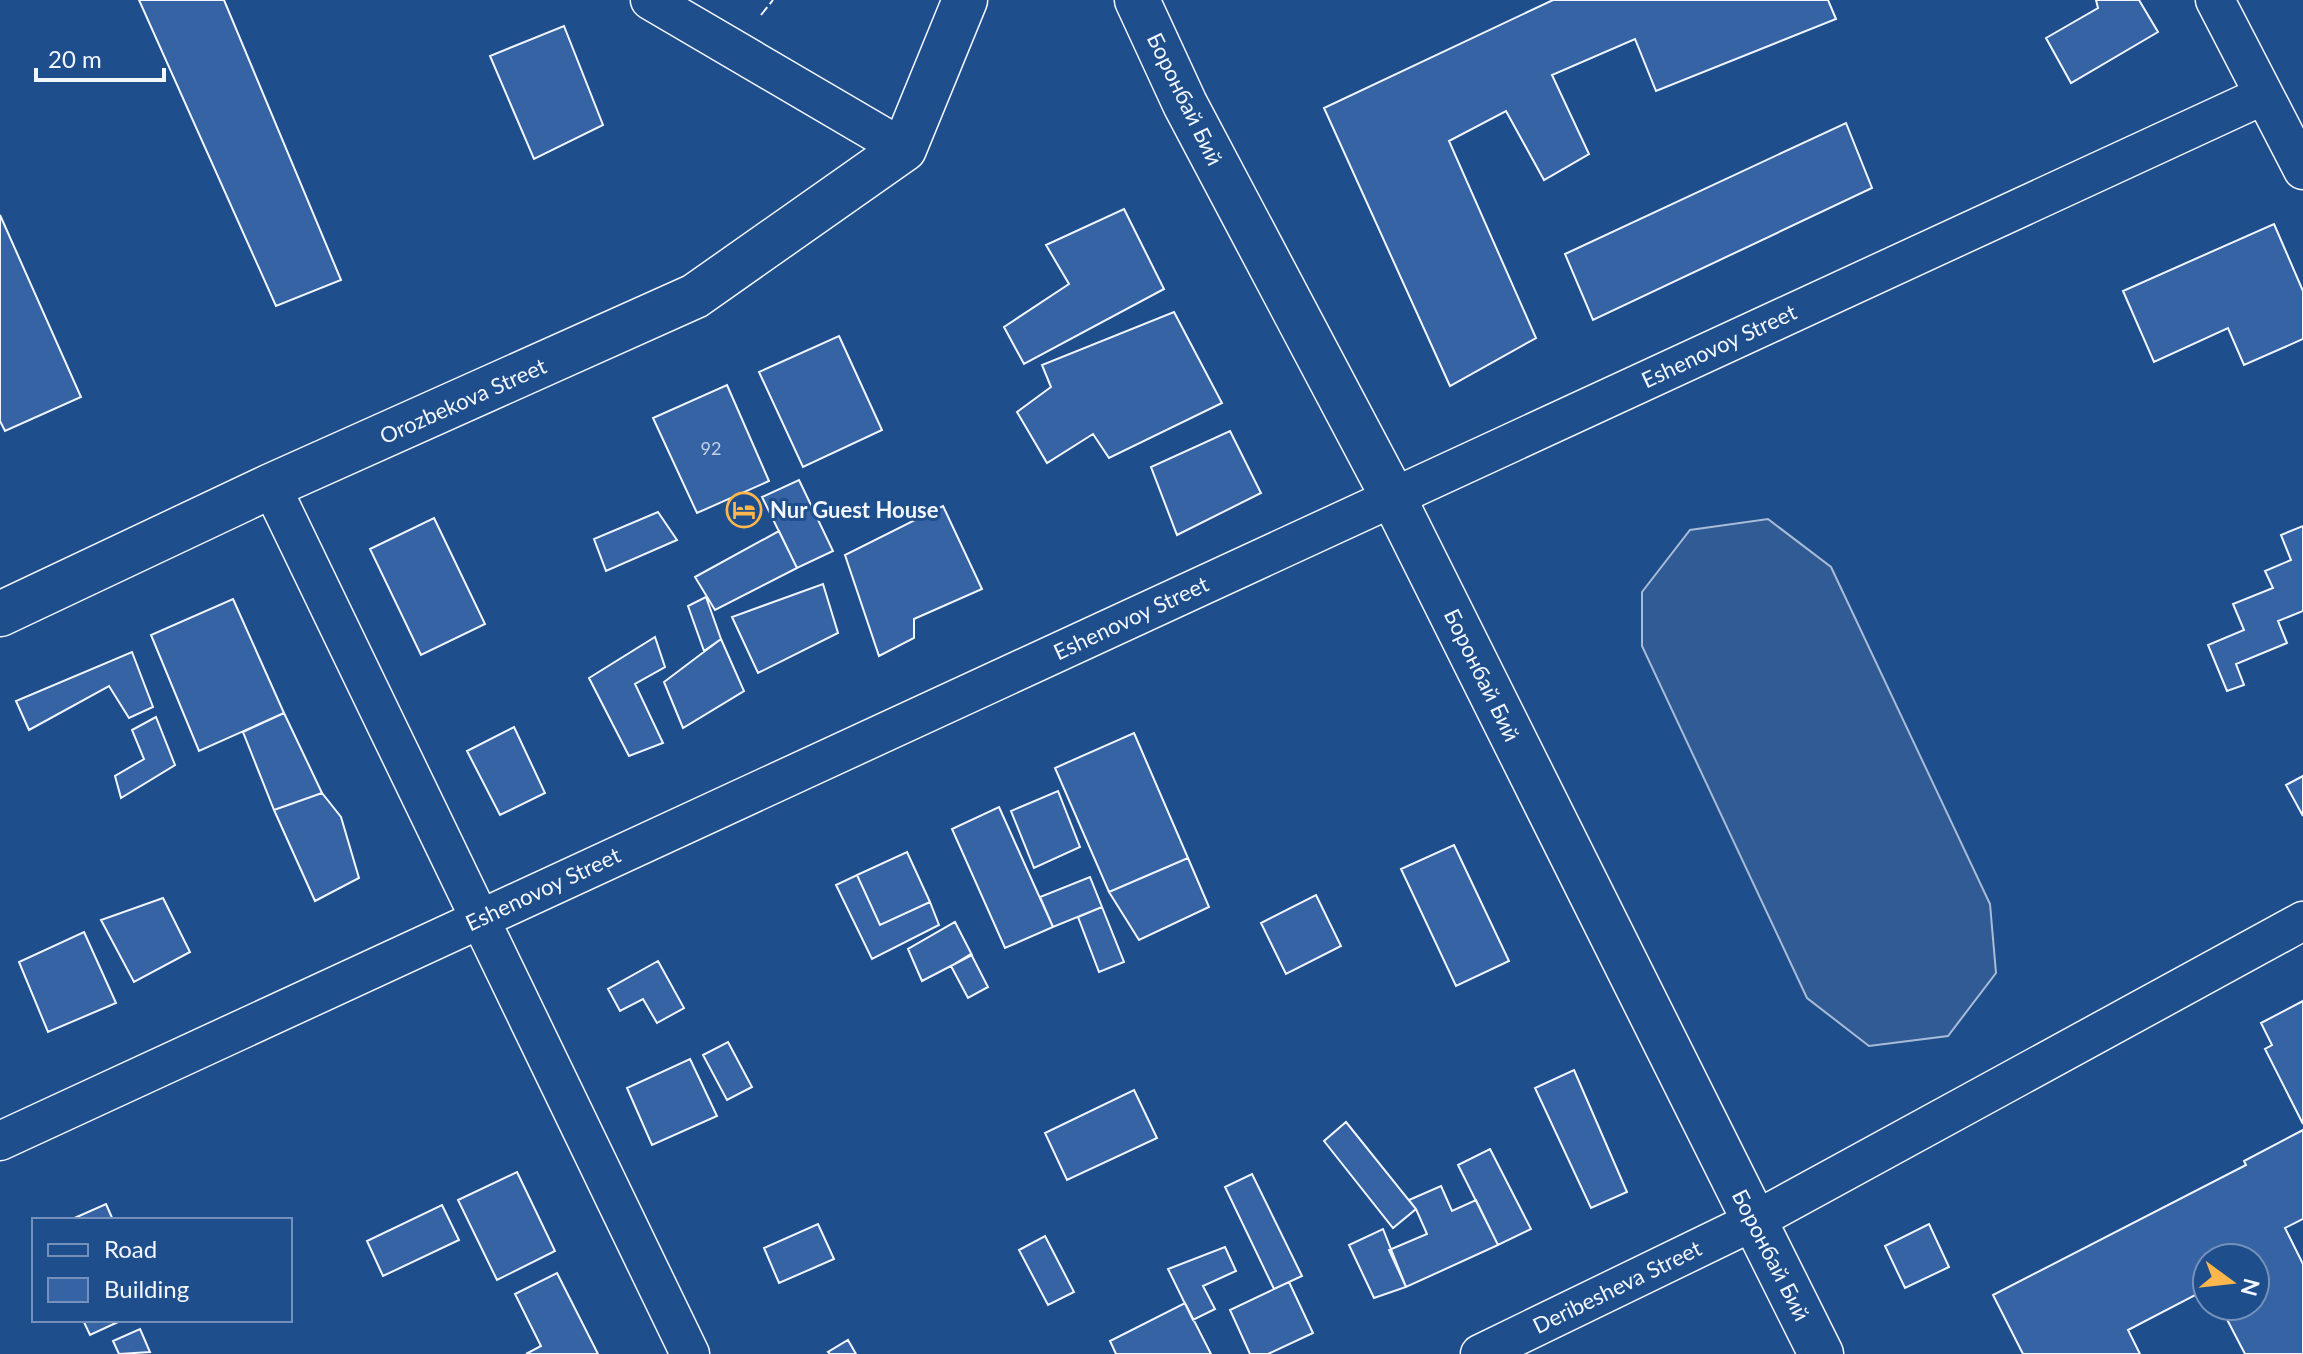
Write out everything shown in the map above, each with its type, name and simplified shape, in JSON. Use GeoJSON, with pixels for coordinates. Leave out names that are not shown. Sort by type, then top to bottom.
{"type":"FeatureCollection","features":[{"type":"Feature","properties":{"kind":"street"},"geometry":{"type":"LineString","coordinates":[[650,0],[904,149],[965,0]]}},
{"type":"Feature","properties":{"kind":"street","name":"Боронбай Бий"},"geometry":{"type":"LineString","coordinates":[[1137,0],[1185,104],[1393,497],[1821,1354]]}},
{"type":"Feature","properties":{"kind":"street"},"geometry":{"type":"LineString","coordinates":[[2215,0],[2303,170]]}},
{"type":"Feature","properties":{"kind":"street","name":"Eshenovoy Street"},"geometry":{"type":"LineString","coordinates":[[0,1141],[2262,96]]}},
{"type":"Feature","properties":{"kind":"street","name":"Orozbekova Street"},"geometry":{"type":"LineString","coordinates":[[0,614],[271,486],[695,296],[904,149]]}},
{"type":"Feature","properties":{"kind":"street"},"geometry":{"type":"LineString","coordinates":[[271,486],[690,1354]]}},
{"type":"Feature","properties":{"kind":"street","name":"Deribesheva Street"},"geometry":{"type":"LineString","coordinates":[[1480,1354],[1754,1221],[2303,921]]}},
{"type":"Feature","properties":{"kind":"shaded area"},"geometry":{"type":"Polygon","coordinates":[[[1768,519],[1831,567],[1990,904],[1996,973],[1948,1036],[1869,1046],[1807,998],[1642,646],[1642,592],[1690,530],[1768,519]]]}},
{"type":"Feature","properties":{"kind":"building"},"geometry":{"type":"Polygon","coordinates":[[[139,0],[224,0],[341,280],[276,306],[139,0]]]}},
{"type":"Feature","properties":{"kind":"building"},"geometry":{"type":"Polygon","coordinates":[[[1553,0],[1828,0],[1836,19],[1656,91],[1635,39],[1552,75],[1589,154],[1544,180],[1506,111],[1449,141],[1536,338],[1450,386],[1324,108],[1553,0]]]}},
{"type":"Feature","properties":{"kind":"building"},"geometry":{"type":"Polygon","coordinates":[[[2096,0],[2139,0],[2158,32],[2071,83],[2046,38],[2098,8],[2096,0]]]}},
{"type":"Feature","properties":{"kind":"building"},"geometry":{"type":"Polygon","coordinates":[[[564,26],[603,125],[534,159],[490,56],[564,26]]]}},
{"type":"Feature","properties":{"kind":"building"},"geometry":{"type":"Polygon","coordinates":[[[1846,123],[1872,188],[1593,320],[1565,254],[1846,123]]]}},
{"type":"Feature","properties":{"kind":"building"},"geometry":{"type":"Polygon","coordinates":[[[1124,209],[1164,289],[1024,364],[1004,327],[1069,284],[1046,245],[1124,209]]]}},
{"type":"Feature","properties":{"kind":"building"},"geometry":{"type":"Polygon","coordinates":[[[0,215],[81,397],[5,431],[0,421],[0,215]]]}},
{"type":"Feature","properties":{"kind":"building"},"geometry":{"type":"Polygon","coordinates":[[[2274,224],[2303,291],[2303,339],[2244,365],[2228,328],[2154,362],[2123,291],[2274,224]]]}},
{"type":"Feature","properties":{"kind":"building"},"geometry":{"type":"Polygon","coordinates":[[[1174,312],[1222,403],[1109,458],[1093,434],[1047,463],[1017,412],[1051,387],[1042,365],[1174,312]]]}},
{"type":"Feature","properties":{"kind":"building"},"geometry":{"type":"Polygon","coordinates":[[[839,336],[882,430],[803,467],[759,372],[839,336]]]}},
{"type":"Feature","properties":{"kind":"building"},"geometry":{"type":"Polygon","coordinates":[[[727,385],[769,481],[697,513],[653,418],[727,385]]]}},
{"type":"Feature","properties":{"kind":"building"},"geometry":{"type":"Polygon","coordinates":[[[1230,431],[1261,493],[1177,535],[1151,467],[1230,431]]]}},
{"type":"Feature","properties":{"kind":"building"},"geometry":{"type":"Polygon","coordinates":[[[799,480],[833,551],[797,568],[762,497],[799,480]]]}},
{"type":"Feature","properties":{"kind":"building"},"geometry":{"type":"Polygon","coordinates":[[[943,506],[982,589],[914,619],[914,638],[879,656],[845,555],[943,506]]]}},
{"type":"Feature","properties":{"kind":"building"},"geometry":{"type":"Polygon","coordinates":[[[658,512],[677,540],[606,571],[594,539],[658,512]]]}},
{"type":"Feature","properties":{"kind":"building"},"geometry":{"type":"Polygon","coordinates":[[[434,518],[485,624],[421,655],[370,549],[434,518]]]}},
{"type":"Feature","properties":{"kind":"building"},"geometry":{"type":"Polygon","coordinates":[[[2303,526],[2303,611],[2278,621],[2287,643],[2236,664],[2244,685],[2227,691],[2208,645],[2244,630],[2233,604],[2273,588],[2265,571],[2291,560],[2281,535],[2303,526]]]}},
{"type":"Feature","properties":{"kind":"building"},"geometry":{"type":"Polygon","coordinates":[[[779,531],[797,568],[715,610],[695,577],[779,531]]]}},
{"type":"Feature","properties":{"kind":"building"},"geometry":{"type":"Polygon","coordinates":[[[823,584],[838,633],[758,673],[732,617],[823,584]]]}},
{"type":"Feature","properties":{"kind":"building"},"geometry":{"type":"Polygon","coordinates":[[[706,597],[721,639],[704,651],[688,606],[706,597]]]}},
{"type":"Feature","properties":{"kind":"building"},"geometry":{"type":"Polygon","coordinates":[[[233,599],[284,713],[199,751],[151,635],[233,599]]]}},
{"type":"Feature","properties":{"kind":"building"},"geometry":{"type":"Polygon","coordinates":[[[655,637],[665,667],[635,684],[663,743],[629,756],[589,678],[655,637]]]}},
{"type":"Feature","properties":{"kind":"building"},"geometry":{"type":"Polygon","coordinates":[[[721,639],[744,691],[683,728],[664,682],[721,639]]]}},
{"type":"Feature","properties":{"kind":"building"},"geometry":{"type":"Polygon","coordinates":[[[132,652],[153,707],[129,718],[109,686],[29,730],[16,701],[132,652]]]}},
{"type":"Feature","properties":{"kind":"building"},"geometry":{"type":"Polygon","coordinates":[[[284,713],[322,793],[274,810],[243,732],[284,713]]]}},
{"type":"Feature","properties":{"kind":"building"},"geometry":{"type":"Polygon","coordinates":[[[156,717],[175,765],[121,798],[115,776],[144,759],[132,730],[156,717]]]}},
{"type":"Feature","properties":{"kind":"building"},"geometry":{"type":"Polygon","coordinates":[[[514,727],[545,793],[500,815],[467,751],[514,727]]]}},
{"type":"Feature","properties":{"kind":"building"},"geometry":{"type":"Polygon","coordinates":[[[1134,733],[1188,858],[1109,892],[1055,768],[1134,733]]]}},
{"type":"Feature","properties":{"kind":"building"},"geometry":{"type":"Polygon","coordinates":[[[2303,776],[2303,816],[2286,785],[2303,776]]]}},
{"type":"Feature","properties":{"kind":"building"},"geometry":{"type":"Polygon","coordinates":[[[1058,791],[1080,847],[1034,868],[1011,811],[1058,791]]]}},
{"type":"Feature","properties":{"kind":"building"},"geometry":{"type":"Polygon","coordinates":[[[322,793],[341,817],[359,878],[315,901],[274,810],[322,793]]]}},
{"type":"Feature","properties":{"kind":"building"},"geometry":{"type":"Polygon","coordinates":[[[999,807],[1053,927],[1005,948],[952,829],[999,807]]]}},
{"type":"Feature","properties":{"kind":"building"},"geometry":{"type":"Polygon","coordinates":[[[1454,845],[1509,961],[1456,986],[1401,869],[1454,845]]]}},
{"type":"Feature","properties":{"kind":"building"},"geometry":{"type":"Polygon","coordinates":[[[907,852],[930,902],[880,925],[857,875],[907,852]]]}},
{"type":"Feature","properties":{"kind":"building"},"geometry":{"type":"Polygon","coordinates":[[[1188,858],[1209,907],[1139,940],[1109,892],[1188,858]]]}},
{"type":"Feature","properties":{"kind":"building"},"geometry":{"type":"Polygon","coordinates":[[[857,875],[880,925],[930,902],[939,925],[872,959],[836,885],[857,875]]]}},
{"type":"Feature","properties":{"kind":"building"},"geometry":{"type":"Polygon","coordinates":[[[1090,877],[1102,907],[1053,927],[1040,897],[1090,877]]]}},
{"type":"Feature","properties":{"kind":"building"},"geometry":{"type":"Polygon","coordinates":[[[1316,895],[1341,946],[1286,974],[1261,923],[1316,895]]]}},
{"type":"Feature","properties":{"kind":"building"},"geometry":{"type":"Polygon","coordinates":[[[163,898],[190,952],[134,982],[101,920],[163,898]]]}},
{"type":"Feature","properties":{"kind":"building"},"geometry":{"type":"Polygon","coordinates":[[[1102,907],[1124,962],[1099,972],[1078,917],[1102,907]]]}},
{"type":"Feature","properties":{"kind":"building"},"geometry":{"type":"Polygon","coordinates":[[[955,922],[972,955],[922,981],[908,949],[955,922]]]}},
{"type":"Feature","properties":{"kind":"building"},"geometry":{"type":"Polygon","coordinates":[[[84,932],[116,1003],[48,1032],[19,962],[84,932]]]}},
{"type":"Feature","properties":{"kind":"building"},"geometry":{"type":"Polygon","coordinates":[[[971,954],[988,987],[968,998],[951,966],[971,954]]]}},
{"type":"Feature","properties":{"kind":"building"},"geometry":{"type":"Polygon","coordinates":[[[658,961],[684,1008],[657,1023],[643,999],[620,1011],[608,989],[658,961]]]}},
{"type":"Feature","properties":{"kind":"building"},"geometry":{"type":"Polygon","coordinates":[[[2303,1001],[2303,1124],[2265,1049],[2272,1045],[2261,1023],[2303,1001]]]}},
{"type":"Feature","properties":{"kind":"building"},"geometry":{"type":"Polygon","coordinates":[[[728,1042],[752,1087],[727,1100],[703,1055],[728,1042]]]}},
{"type":"Feature","properties":{"kind":"building"},"geometry":{"type":"Polygon","coordinates":[[[690,1059],[717,1116],[652,1145],[627,1088],[690,1059]]]}},
{"type":"Feature","properties":{"kind":"building"},"geometry":{"type":"Polygon","coordinates":[[[1574,1070],[1627,1192],[1591,1208],[1535,1088],[1574,1070]]]}},
{"type":"Feature","properties":{"kind":"building"},"geometry":{"type":"Polygon","coordinates":[[[1134,1090],[1157,1138],[1067,1180],[1045,1133],[1134,1090]]]}},
{"type":"Feature","properties":{"kind":"building"},"geometry":{"type":"Polygon","coordinates":[[[1346,1122],[1416,1209],[1393,1228],[1324,1141],[1346,1122]]]}},
{"type":"Feature","properties":{"kind":"building"},"geometry":{"type":"Polygon","coordinates":[[[2303,1130],[2303,1219],[2285,1228],[2303,1264],[2303,1354],[2245,1354],[2228,1322],[2271,1322],[2271,1242],[2191,1242],[2191,1297],[2128,1330],[2140,1354],[2023,1354],[1993,1295],[2246,1165],[2244,1161],[2303,1130]]]}},
{"type":"Feature","properties":{"kind":"building"},"geometry":{"type":"Polygon","coordinates":[[[1490,1149],[1531,1229],[1498,1245],[1458,1165],[1490,1149]]]}},
{"type":"Feature","properties":{"kind":"building"},"geometry":{"type":"Polygon","coordinates":[[[517,1172],[555,1251],[497,1280],[458,1200],[517,1172]]]}},
{"type":"Feature","properties":{"kind":"building"},"geometry":{"type":"Polygon","coordinates":[[[1252,1174],[1302,1276],[1274,1289],[1225,1187],[1252,1174]]]}},
{"type":"Feature","properties":{"kind":"building"},"geometry":{"type":"Polygon","coordinates":[[[1441,1186],[1452,1211],[1476,1200],[1498,1245],[1406,1287],[1389,1250],[1427,1234],[1409,1200],[1441,1186]]]}},
{"type":"Feature","properties":{"kind":"building"},"geometry":{"type":"Polygon","coordinates":[[[106,1204],[112,1218],[74,1218],[106,1204]]]}},
{"type":"Feature","properties":{"kind":"building"},"geometry":{"type":"Polygon","coordinates":[[[442,1205],[459,1240],[383,1276],[367,1241],[442,1205]]]}},
{"type":"Feature","properties":{"kind":"building"},"geometry":{"type":"Polygon","coordinates":[[[818,1224],[834,1259],[779,1283],[764,1248],[818,1224]]]}},
{"type":"Feature","properties":{"kind":"building"},"geometry":{"type":"Polygon","coordinates":[[[1929,1224],[1949,1267],[1905,1288],[1885,1246],[1929,1224]]]}},
{"type":"Feature","properties":{"kind":"building"},"geometry":{"type":"Polygon","coordinates":[[[1383,1229],[1406,1287],[1374,1298],[1349,1245],[1383,1229]]]}},
{"type":"Feature","properties":{"kind":"building"},"geometry":{"type":"Polygon","coordinates":[[[1045,1236],[1074,1292],[1048,1305],[1019,1250],[1045,1236]]]}},
{"type":"Feature","properties":{"kind":"building"},"geometry":{"type":"Polygon","coordinates":[[[1225,1247],[1236,1271],[1203,1286],[1215,1309],[1193,1320],[1168,1269],[1225,1247]]]}},
{"type":"Feature","properties":{"kind":"building"},"geometry":{"type":"Polygon","coordinates":[[[557,1273],[598,1354],[526,1354],[541,1346],[515,1294],[557,1273]]]}},
{"type":"Feature","properties":{"kind":"building"},"geometry":{"type":"Polygon","coordinates":[[[1289,1282],[1313,1333],[1268,1354],[1250,1354],[1230,1310],[1289,1282]]]}},
{"type":"Feature","properties":{"kind":"building"},"geometry":{"type":"Polygon","coordinates":[[[1185,1303],[1211,1354],[1116,1354],[1110,1341],[1185,1303]]]}},
{"type":"Feature","properties":{"kind":"building"},"geometry":{"type":"Polygon","coordinates":[[[84,1322],[118,1322],[90,1335],[84,1322]]]}},
{"type":"Feature","properties":{"kind":"building"},"geometry":{"type":"Polygon","coordinates":[[[140,1329],[150,1352],[119,1354],[113,1341],[140,1329]]]}},
{"type":"Feature","properties":{"kind":"building"},"geometry":{"type":"Polygon","coordinates":[[[848,1340],[856,1354],[828,1352],[848,1340]]]}},
{"type":"Feature","properties":{"kind":"fence"},"geometry":{"type":"LineString","coordinates":[[761,15],[773,0]]}},
{"type":"Feature","properties":{"kind":"place","name":"Nur Guest House"},"geometry":{"type":"Point","coordinates":[744,510]}}]}
